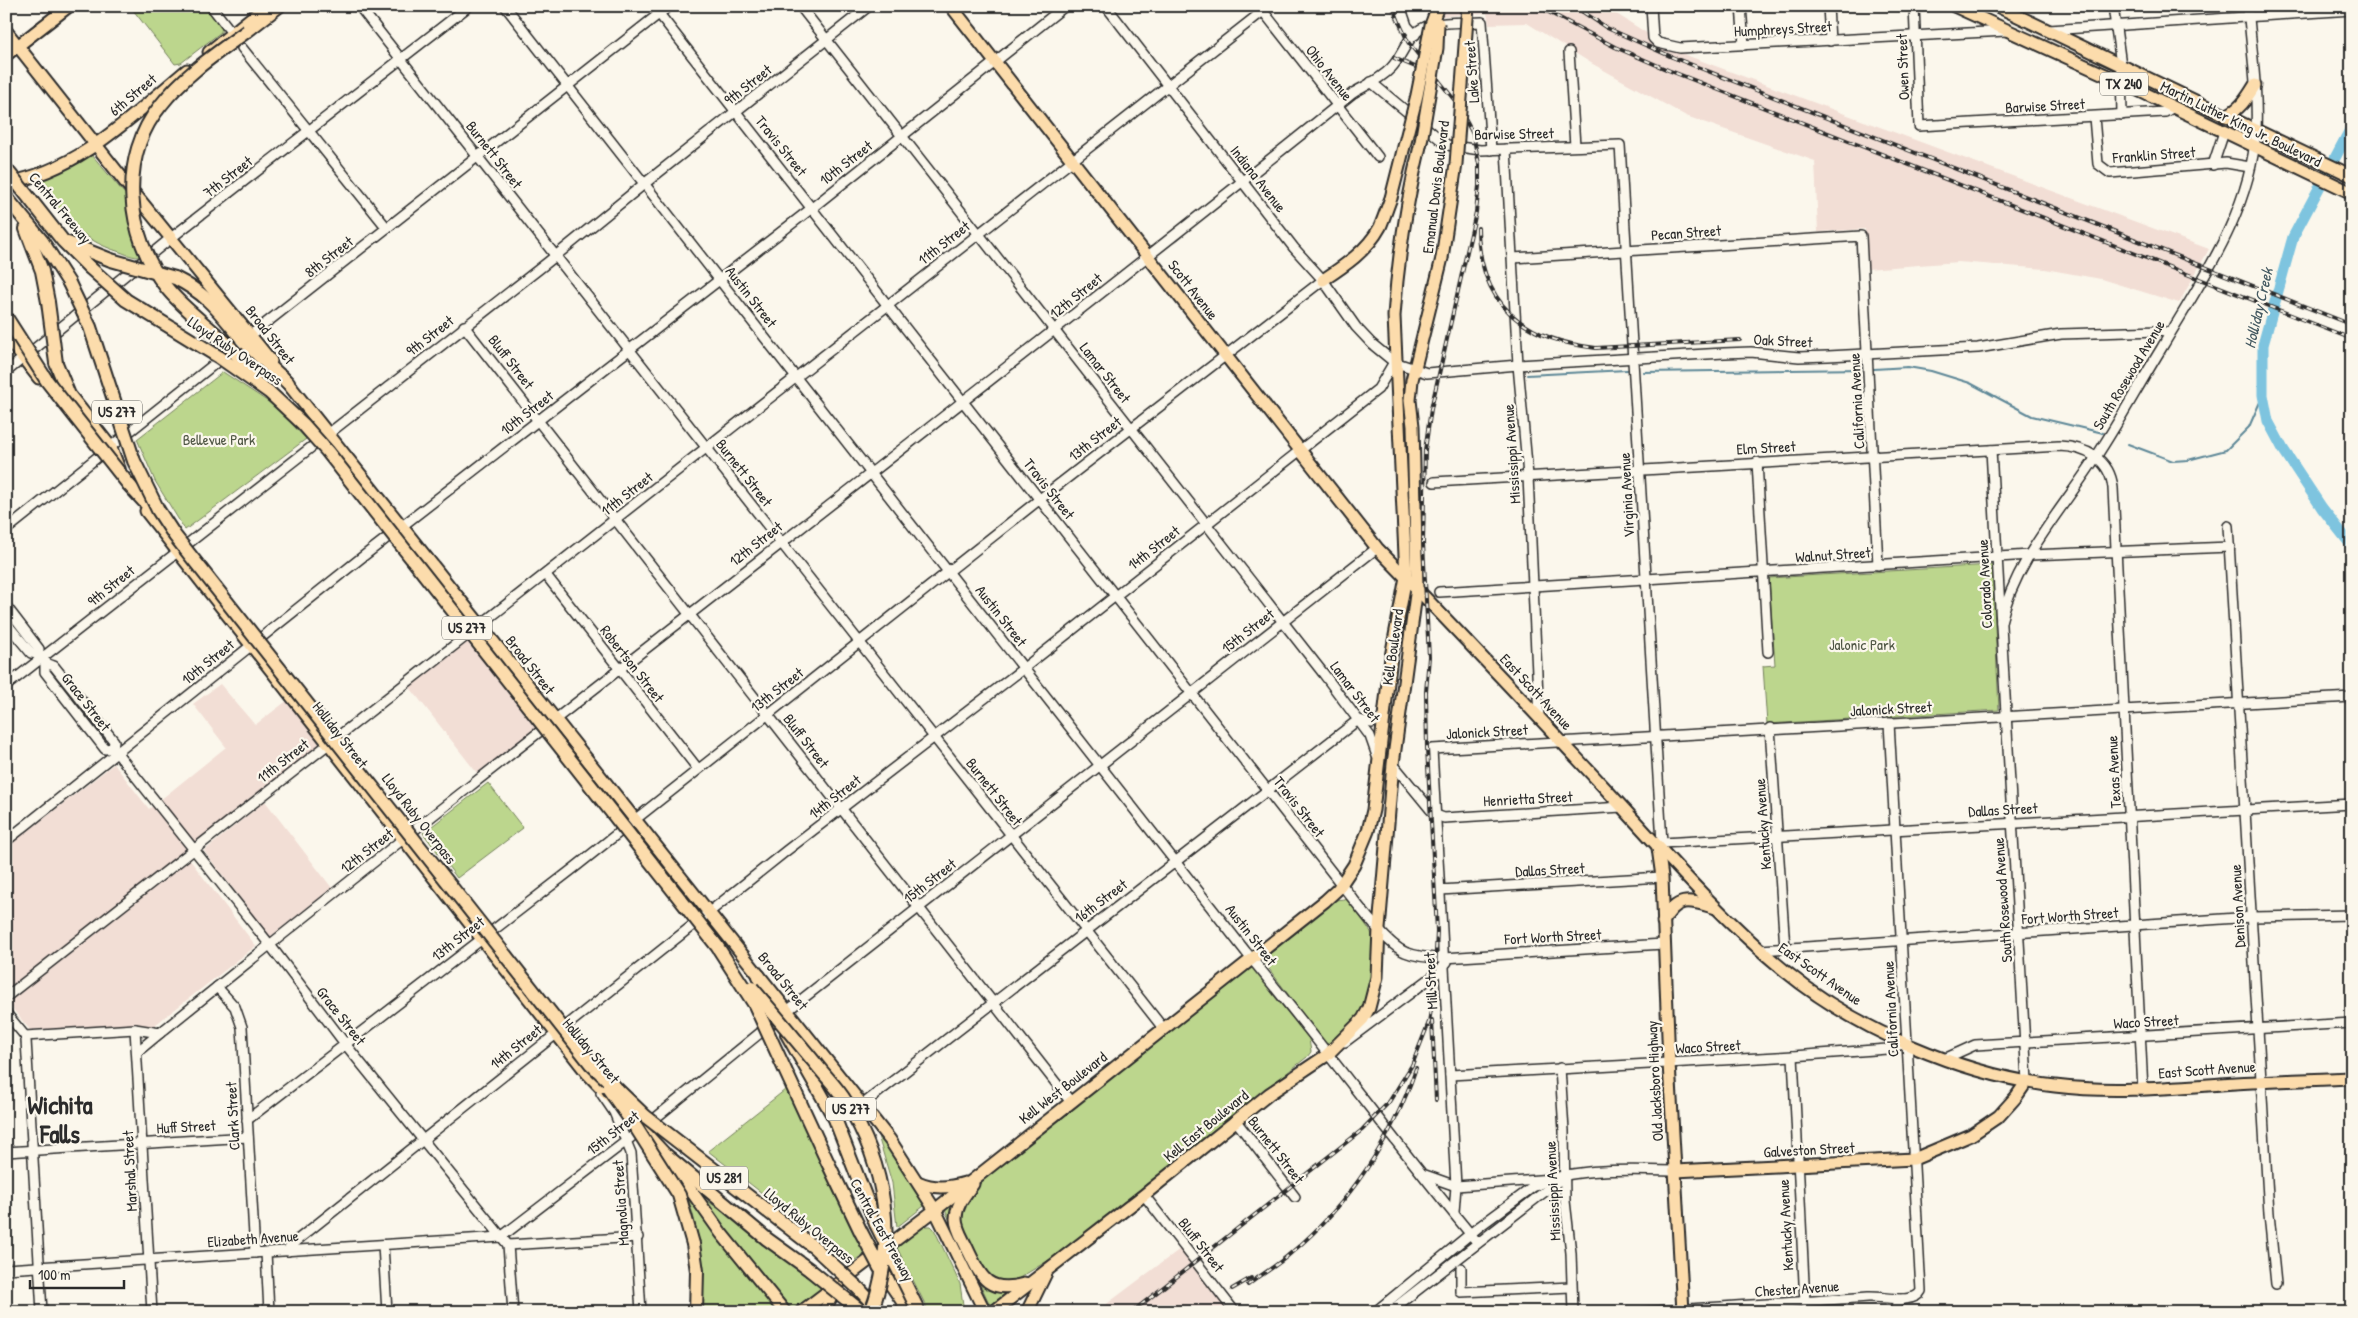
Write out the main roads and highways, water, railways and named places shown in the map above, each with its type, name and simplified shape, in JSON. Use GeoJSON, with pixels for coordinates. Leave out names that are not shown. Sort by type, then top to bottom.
{"type":"FeatureCollection","features":[{"type":"Feature","properties":{"kind":"highway"},"geometry":{"type":"LineString","coordinates":[[269,392],[230,347],[180,303],[161,280],[151,264],[138,233],[132,202],[134,167],[139,146],[147,125],[159,106],[175,88],[279,6]]}},
{"type":"Feature","properties":{"kind":"highway","name":"Central Freeway"},"geometry":{"type":"LineString","coordinates":[[6,169],[63,241],[89,267]]}},
{"type":"Feature","properties":{"kind":"highway"},"geometry":{"type":"LineString","coordinates":[[6,197],[20,215],[42,271],[56,363],[69,394],[110,447],[128,490]]}},
{"type":"Feature","properties":{"kind":"highway","name":"Lloyd Ruby Overpass"},"geometry":{"type":"LineString","coordinates":[[20,215],[57,262],[69,283],[92,334],[134,461],[158,510],[175,536],[589,1069],[664,1132],[815,1248],[859,1289],[880,1312]]}},
{"type":"Feature","properties":{"kind":"highway"},"geometry":{"type":"LineString","coordinates":[[63,241],[111,260],[175,278],[195,288],[211,301],[288,383]]}},
{"type":"Feature","properties":{"kind":"highway","name":"Lloyd Ruby Overpass"},"geometry":{"type":"LineString","coordinates":[[89,267],[126,300],[219,357],[269,392],[303,424],[327,451],[717,946],[755,1005],[828,1163]]}},
{"type":"Feature","properties":{"kind":"highway"},"geometry":{"type":"LineString","coordinates":[[6,317],[47,381],[129,485],[175,536]]}},
{"type":"Feature","properties":{"kind":"highway","name":"US 277"},"geometry":{"type":"LineString","coordinates":[[717,946],[845,1100],[862,1128],[874,1158],[886,1224],[883,1266],[878,1292],[871,1312]]}},
{"type":"Feature","properties":{"kind":"highway"},"geometry":{"type":"LineString","coordinates":[[759,976],[783,1015],[835,1119],[876,1224],[919,1312]]}},
{"type":"Feature","properties":{"kind":"highway","name":"US 277"},"geometry":{"type":"LineString","coordinates":[[589,1069],[637,1129],[679,1195],[693,1244],[697,1270],[696,1312]]}},
{"type":"Feature","properties":{"kind":"highway"},"geometry":{"type":"LineString","coordinates":[[666,1155],[767,1240],[810,1270],[862,1312]]}},
{"type":"Feature","properties":{"kind":"highway","name":"Central East Freeway"},"geometry":{"type":"LineString","coordinates":[[828,1163],[880,1268],[910,1312]]}},
{"type":"Feature","properties":{"kind":"main road"},"geometry":{"type":"LineString","coordinates":[[6,55],[69,6]]}},
{"type":"Feature","properties":{"kind":"main road","name":"6th Street"},"geometry":{"type":"LineString","coordinates":[[6,183],[33,177],[57,168],[96,145],[266,6]]}},
{"type":"Feature","properties":{"kind":"main road","name":"Scott Avenue"},"geometry":{"type":"LineString","coordinates":[[951,6],[1300,451],[1378,548],[1417,587]]}},
{"type":"Feature","properties":{"kind":"main road"},"geometry":{"type":"LineString","coordinates":[[1323,280],[1351,261],[1380,228],[1391,198],[1431,25],[1438,6]]}},
{"type":"Feature","properties":{"kind":"main road","name":"Emanual Davis Boulevard"},"geometry":{"type":"LineString","coordinates":[[1394,362],[1396,277],[1405,214],[1421,142],[1437,48],[1438,6]]}},
{"type":"Feature","properties":{"kind":"main road","name":"Emanual Davis Boulevard"},"geometry":{"type":"LineString","coordinates":[[1415,369],[1442,258],[1456,164],[1468,6]]}},
{"type":"Feature","properties":{"kind":"main road","name":"Martin Luther King Jr. Boulevard"},"geometry":{"type":"LineString","coordinates":[[1954,6],[2121,82],[2224,132],[2297,150],[2352,176]]}},
{"type":"Feature","properties":{"kind":"main road","name":"Martin Luther King Jr. Boulevard"},"geometry":{"type":"LineString","coordinates":[[1997,6],[2225,116],[2292,166],[2352,193]]}},
{"type":"Feature","properties":{"kind":"main road","name":"Broad Street"},"geometry":{"type":"LineString","coordinates":[[7,31],[171,238],[247,338]]}},
{"type":"Feature","properties":{"kind":"main road"},"geometry":{"type":"LineString","coordinates":[[2225,116],[2239,108],[2255,85]]}},
{"type":"Feature","properties":{"kind":"main road"},"geometry":{"type":"LineString","coordinates":[[2175,109],[2200,114],[2255,139]]}},
{"type":"Feature","properties":{"kind":"main road","name":"Holliday Street"},"geometry":{"type":"LineString","coordinates":[[6,336],[99,455],[178,551],[327,744],[556,1032],[666,1155],[721,1233],[785,1312]]}},
{"type":"Feature","properties":{"kind":"main road","name":"Kell Boulevard"},"geometry":{"type":"LineString","coordinates":[[1341,884],[1354,865],[1366,838],[1373,810],[1391,657],[1406,577],[1394,362]]}},
{"type":"Feature","properties":{"kind":"main road","name":"Kell Boulevard"},"geometry":{"type":"LineString","coordinates":[[1379,929],[1390,790],[1417,587],[1413,426],[1410,400],[1415,369]]}},
{"type":"Feature","properties":{"kind":"main road","name":"Broad Street"},"geometry":{"type":"LineString","coordinates":[[288,383],[759,976]]}},
{"type":"Feature","properties":{"kind":"main road","name":"East Scott Avenue"},"geometry":{"type":"LineString","coordinates":[[1417,587],[1622,807],[1760,950],[1814,993],[1872,1027],[1944,1059],[2027,1081],[2054,1086],[2144,1090],[2352,1078]]}},
{"type":"Feature","properties":{"kind":"main road","name":"Old Jacksboro Highway"},"geometry":{"type":"LineString","coordinates":[[1660,845],[1663,944],[1683,1311]]}},
{"type":"Feature","properties":{"kind":"main road","name":"Kell West Boulevard"},"geometry":{"type":"LineString","coordinates":[[801,1312],[935,1210],[1252,959],[1325,901],[1341,884]]}},
{"type":"Feature","properties":{"kind":"main road"},"geometry":{"type":"LineString","coordinates":[[1663,923],[1673,906],[1686,900],[1718,908]]}},
{"type":"Feature","properties":{"kind":"main road","name":"Kell East Boulevard"},"geometry":{"type":"LineString","coordinates":[[993,1312],[1144,1195],[1269,1094],[1327,1055],[1363,1019],[1369,1008],[1377,976],[1379,929]]}},
{"type":"Feature","properties":{"kind":"main road","name":"Broad Street"},"geometry":{"type":"LineString","coordinates":[[783,1015],[891,1141],[935,1210],[985,1312]]}},
{"type":"Feature","properties":{"kind":"main road","name":"Galveston Street"},"geometry":{"type":"LineString","coordinates":[[1675,1172],[1914,1159],[1971,1135],[1998,1116],[2016,1098],[2027,1081]]}},
{"type":"Feature","properties":{"kind":"main road"},"geometry":{"type":"LineString","coordinates":[[981,1172],[960,1203],[956,1218],[958,1227],[980,1275],[991,1284],[1002,1287],[1011,1287],[1032,1281]]}},
{"type":"Feature","properties":{"kind":"main road"},"geometry":{"type":"LineString","coordinates":[[918,1182],[938,1187],[952,1187],[971,1181]]}},
{"type":"Feature","properties":{"kind":"main road"},"geometry":{"type":"LineString","coordinates":[[1027,1312],[1048,1269]]}},
{"type":"Feature","properties":{"kind":"main road"},"geometry":{"type":"LineString","coordinates":[[824,1312],[837,1285]]}},
{"type":"Feature","properties":{"kind":"waterway","name":"Holliday Creek"},"geometry":{"type":"LineString","coordinates":[[2352,126],[2293,237],[2263,345],[2263,395],[2268,421],[2283,449],[2322,508],[2352,546]]}},
{"type":"Feature","properties":{"kind":"waterway"},"geometry":{"type":"LineString","coordinates":[[1874,369],[1908,367],[1931,371],[1970,383],[2032,416],[2103,433]]}},
{"type":"Feature","properties":{"kind":"waterway"},"geometry":{"type":"LineString","coordinates":[[1643,372],[1865,369]]}},
{"type":"Feature","properties":{"kind":"waterway"},"geometry":{"type":"LineString","coordinates":[[1527,375],[1627,370]]}},
{"type":"Feature","properties":{"kind":"waterway"},"geometry":{"type":"LineString","coordinates":[[2128,444],[2173,461],[2188,460],[2226,450],[2249,427],[2263,395]]}},
{"type":"Feature","properties":{"kind":"railway"},"geometry":{"type":"LineString","coordinates":[[1132,1312],[1362,1130],[1389,1102],[1412,1065],[1429,1022],[1434,991],[1437,931],[1427,748],[1426,692],[1429,657],[1423,543],[1425,450],[1431,409],[1476,212],[1479,164],[1473,134],[1456,102],[1408,42],[1392,6]]}},
{"type":"Feature","properties":{"kind":"railway"},"geometry":{"type":"LineString","coordinates":[[1537,6],[1615,47],[1668,70],[2352,339]]}},
{"type":"Feature","properties":{"kind":"railway"},"geometry":{"type":"LineString","coordinates":[[1574,6],[1607,28],[1672,57],[2352,325]]}},
{"type":"Feature","properties":{"kind":"railway"},"geometry":{"type":"LineString","coordinates":[[1394,58],[1420,69],[1434,79]]}},
{"type":"Feature","properties":{"kind":"railway"},"geometry":{"type":"LineString","coordinates":[[1478,228],[1480,255],[1487,278],[1497,297],[1510,314],[1527,327],[1547,337],[1570,344],[1596,348],[1740,340]]}},
{"type":"Feature","properties":{"kind":"railway"},"geometry":{"type":"LineString","coordinates":[[1432,1020],[1436,1100]]}},
{"type":"Feature","properties":{"kind":"railway"},"geometry":{"type":"LineString","coordinates":[[1248,1285],[1286,1257],[1312,1234],[1350,1192],[1382,1145],[1395,1120],[1416,1068]]}},
{"type":"Feature","properties":{"kind":"railway"},"geometry":{"type":"LineString","coordinates":[[1232,1289],[1251,1278]]}},
{"type":"Feature","properties":{"kind":"district","name":"Wichita Falls"},"geometry":{"type":"Point","coordinates":[60,1120]}},
{"type":"Feature","properties":{"kind":"park label","name":"Bellevue Park"},"geometry":{"type":"Point","coordinates":[219,440]}},
{"type":"Feature","properties":{"kind":"park label","name":"Jalonic Park"},"geometry":{"type":"Point","coordinates":[1862,645]}}]}
